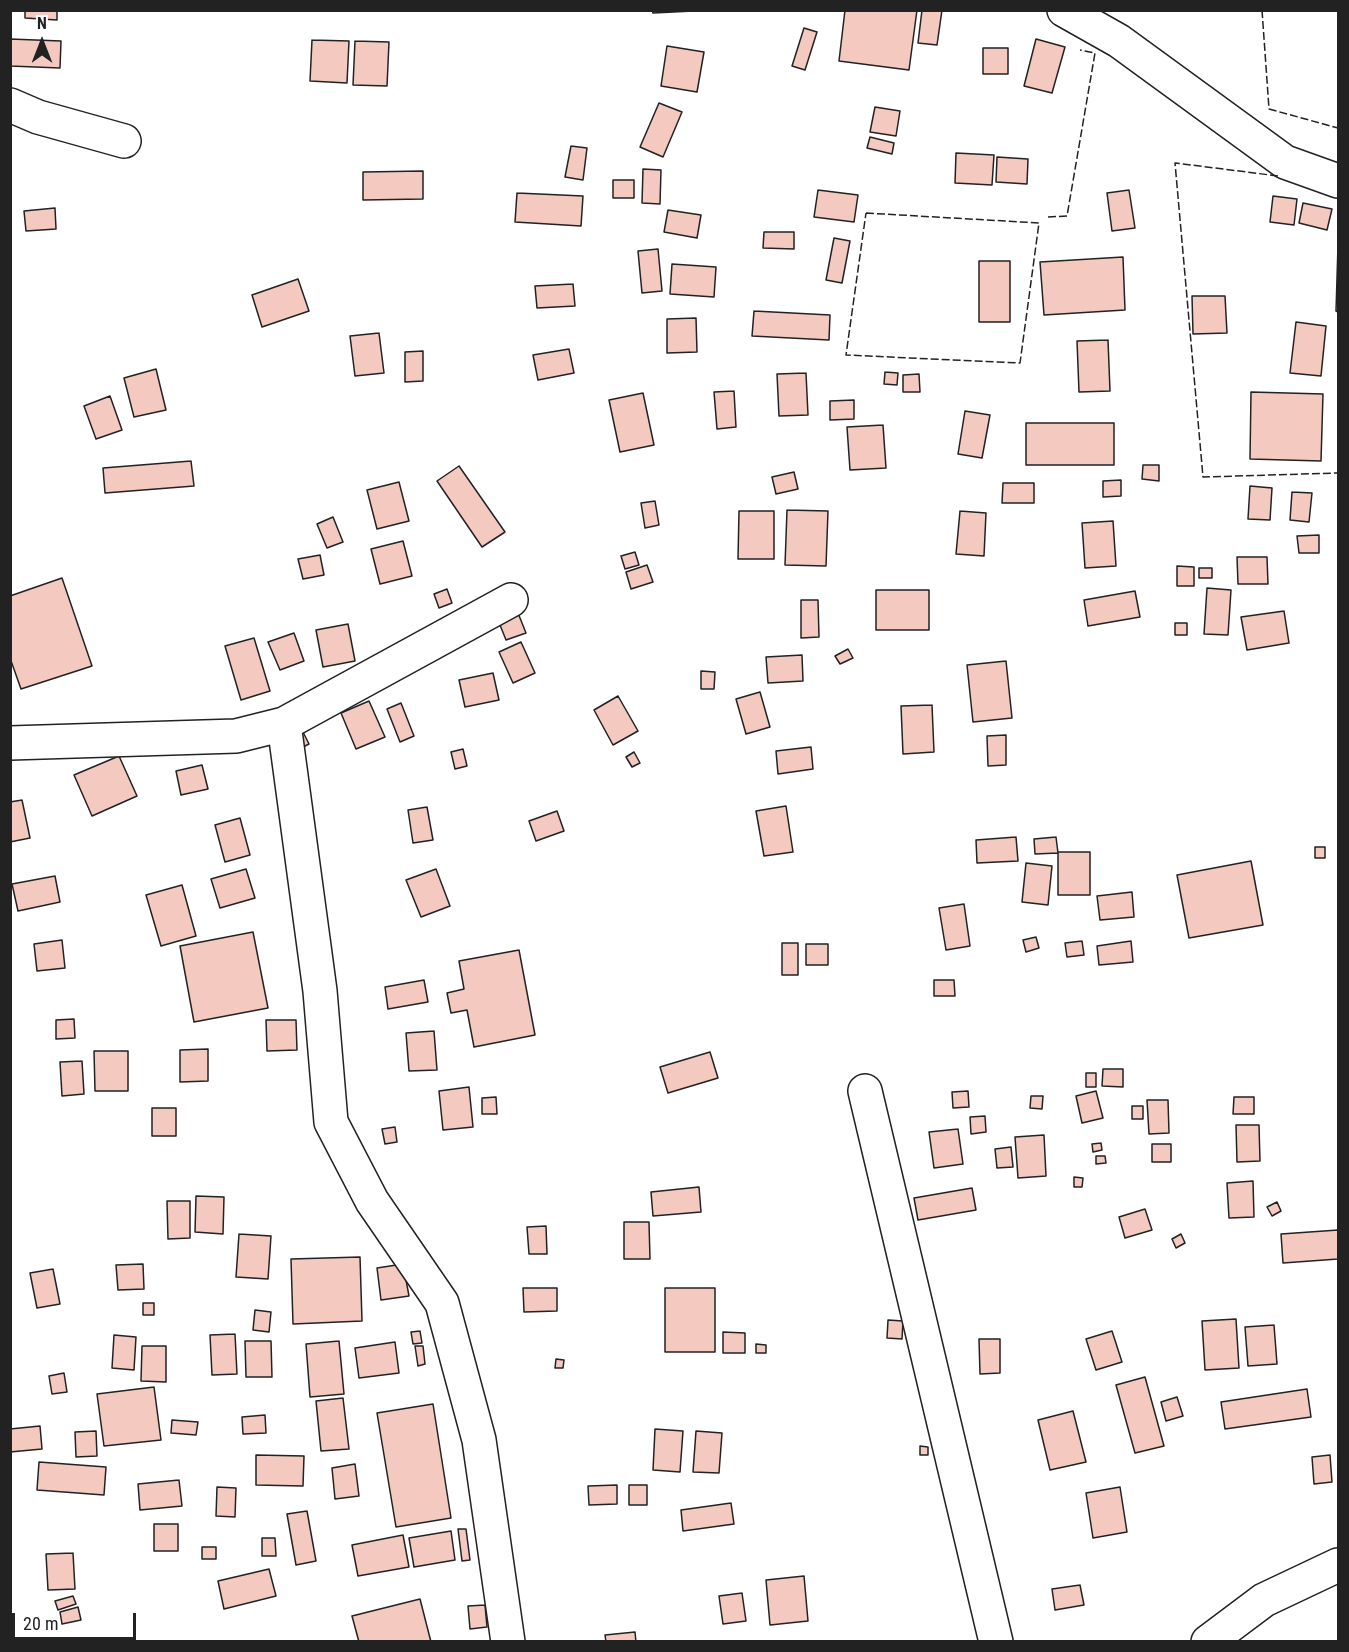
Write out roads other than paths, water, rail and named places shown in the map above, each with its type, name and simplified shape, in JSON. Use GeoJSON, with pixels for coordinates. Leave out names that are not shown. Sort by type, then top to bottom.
{"type":"FeatureCollection","features":[{"type":"Feature","properties":{"kind":"street"},"geometry":{"type":"LineString","coordinates":[[1064,10],[1119,41],[1285,162],[1338,181]]}},
{"type":"Feature","properties":{"kind":"street"},"geometry":{"type":"LineString","coordinates":[[10,105],[38,117],[124,141]]}},
{"type":"Feature","properties":{"kind":"street"},"geometry":{"type":"LineString","coordinates":[[10,743],[236,736],[284,724],[511,600]]}},
{"type":"Feature","properties":{"kind":"street"},"geometry":{"type":"LineString","coordinates":[[284,724],[320,991],[331,1122],[372,1201],[442,1304],[479,1440],[508,1641]]}},
{"type":"Feature","properties":{"kind":"street"},"geometry":{"type":"LineString","coordinates":[[865,1091],[996,1641]]}},
{"type":"Feature","properties":{"kind":"street"},"geometry":{"type":"LineString","coordinates":[[1208,1641],[1264,1600],[1338,1565]]}}]}
